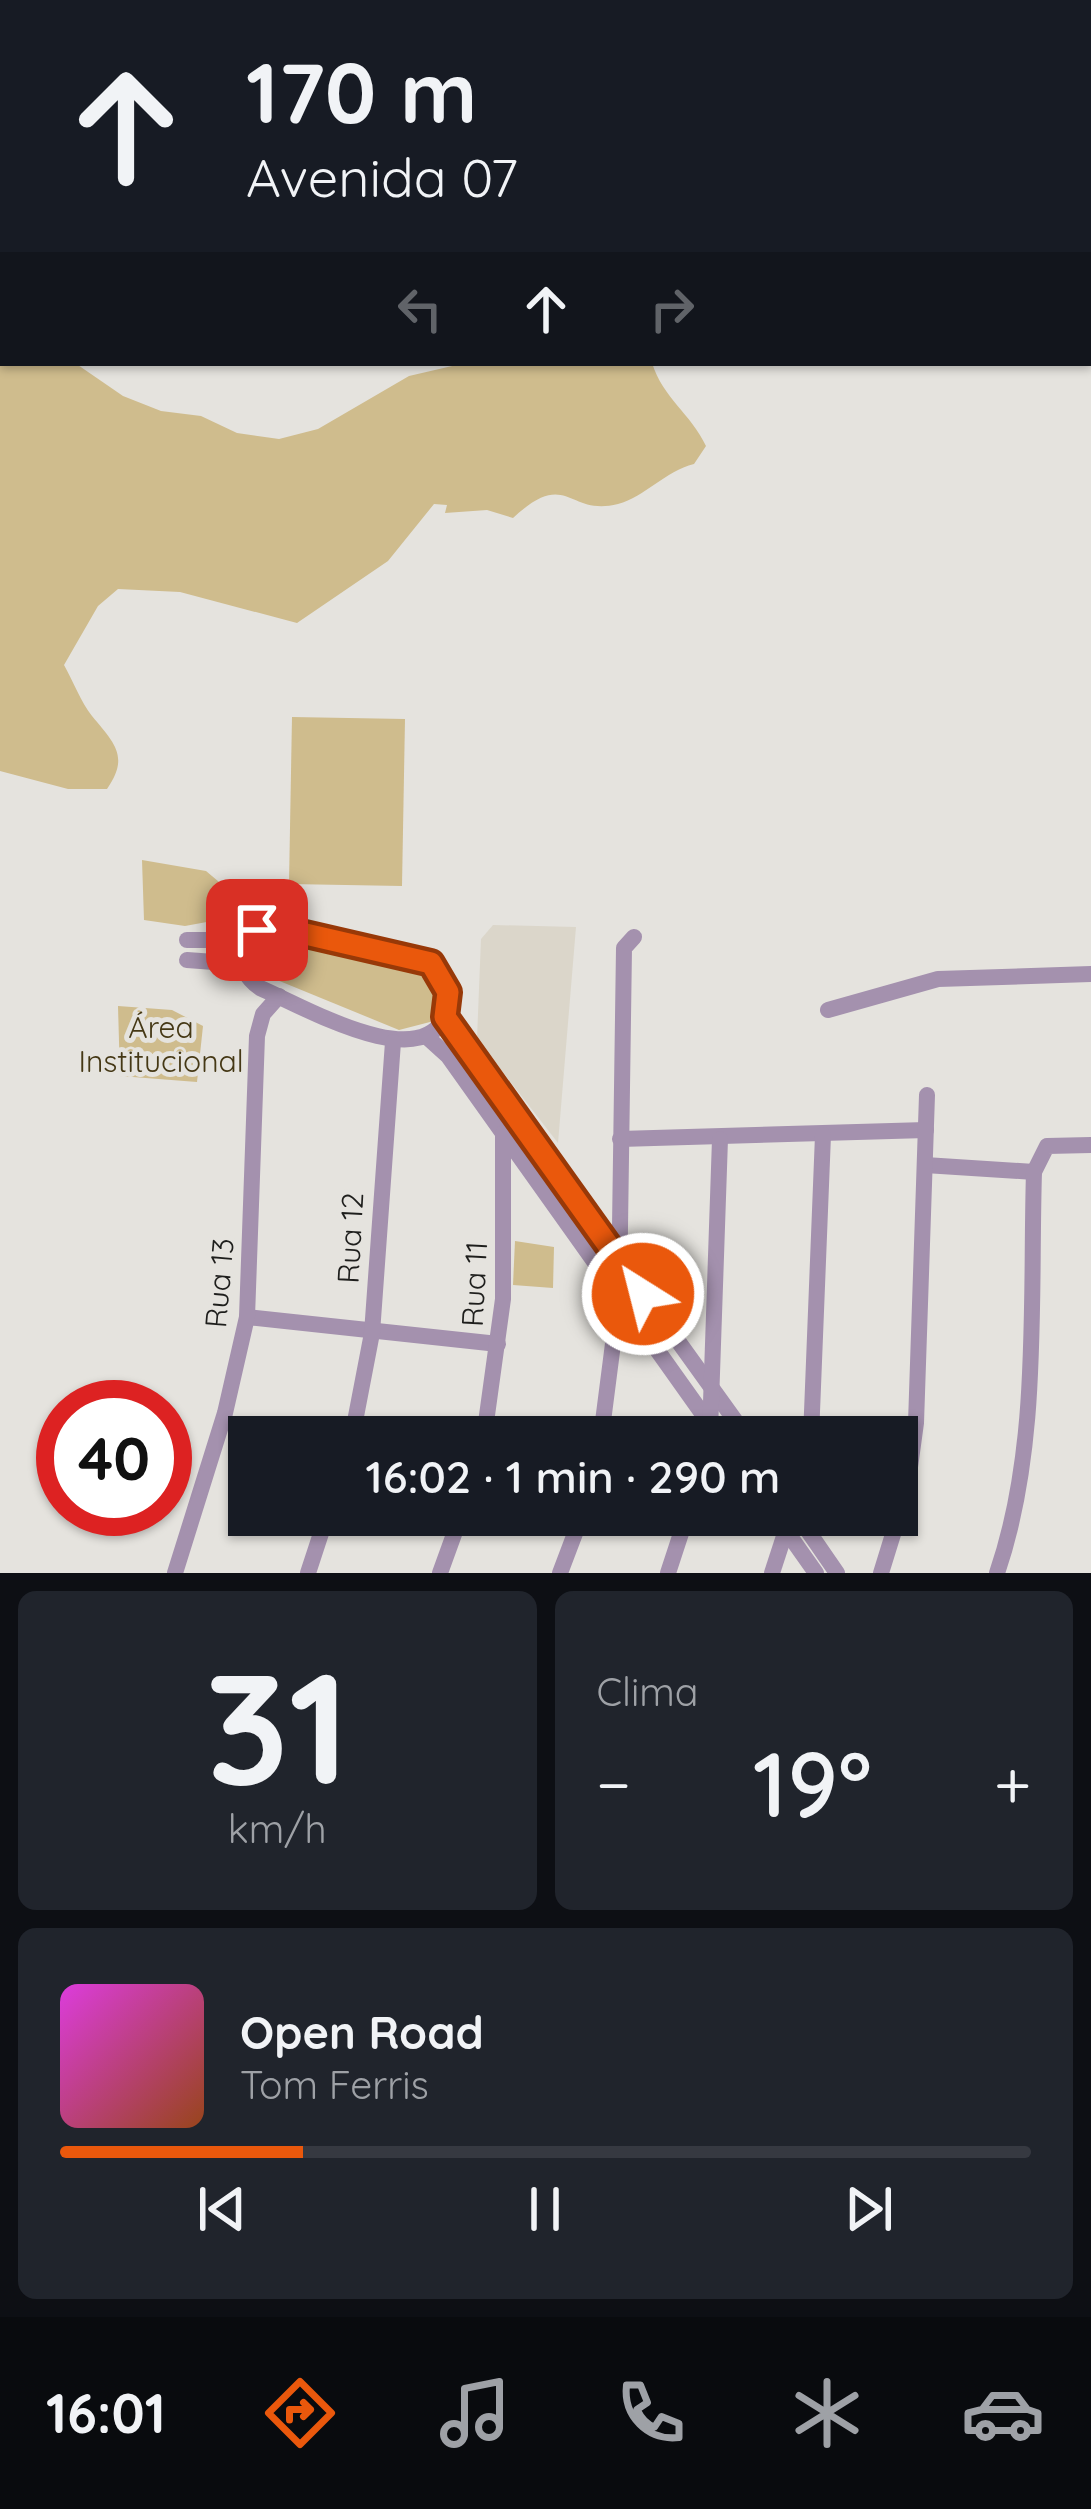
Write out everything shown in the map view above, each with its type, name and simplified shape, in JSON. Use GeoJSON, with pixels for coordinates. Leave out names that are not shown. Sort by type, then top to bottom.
{"type":"FeatureCollection","features":[{"type":"Feature","properties":{"kind":"street"},"geometry":{"type":"LineString","coordinates":[[188,940],[246,940],[271,926],[431,963],[448,992],[445,1017],[428,1037],[393,1042],[254,985],[241,964],[246,940]]}},
{"type":"Feature","properties":{"kind":"street"},"geometry":{"type":"LineString","coordinates":[[604,1416],[619,1297],[624,948],[634,937]]}},
{"type":"Feature","properties":{"kind":"street"},"geometry":{"type":"LineString","coordinates":[[188,960],[241,964]]}},
{"type":"Feature","properties":{"kind":"street"},"geometry":{"type":"LineString","coordinates":[[828,1010],[938,979],[1091,974]]}},
{"type":"Feature","properties":{"kind":"street","name":"Rua 13"},"geometry":{"type":"LineString","coordinates":[[176,1573],[225,1413],[247,1317],[257,1036],[263,1014],[279,996]]}},
{"type":"Feature","properties":{"kind":"street"},"geometry":{"type":"LineString","coordinates":[[445,1017],[619,1264],[733,1416]]}},
{"type":"Feature","properties":{"kind":"street"},"geometry":{"type":"LineString","coordinates":[[428,1037],[448,1055],[701,1416]]}},
{"type":"Feature","properties":{"kind":"street","name":"Rua 12"},"geometry":{"type":"LineString","coordinates":[[356,1416],[372,1333],[393,1042]]}},
{"type":"Feature","properties":{"kind":"street"},"geometry":{"type":"LineString","coordinates":[[881,1573],[907,1489],[916,1424],[927,1095]]}},
{"type":"Feature","properties":{"kind":"street"},"geometry":{"type":"LineString","coordinates":[[620,1139],[926,1130]]}},
{"type":"Feature","properties":{"kind":"street","name":"Rua 11"},"geometry":{"type":"LineString","coordinates":[[487,1416],[498,1345],[503,1132]]}},
{"type":"Feature","properties":{"kind":"street"},"geometry":{"type":"LineString","coordinates":[[812,1416],[823,1135]]}},
{"type":"Feature","properties":{"kind":"street"},"geometry":{"type":"LineString","coordinates":[[714,1416],[720,1139]]}},
{"type":"Feature","properties":{"kind":"street"},"geometry":{"type":"LineString","coordinates":[[997,1573],[1017,1492],[1024,1435],[1034,1172],[1047,1146],[1091,1145]]}},
{"type":"Feature","properties":{"kind":"street"},"geometry":{"type":"LineString","coordinates":[[925,1165],[1034,1172]]}},
{"type":"Feature","properties":{"kind":"street"},"geometry":{"type":"LineString","coordinates":[[505,1183],[510,1170],[531,1171]]}},
{"type":"Feature","properties":{"kind":"street"},"geometry":{"type":"LineString","coordinates":[[247,1317],[498,1345]]}},
{"type":"Feature","properties":{"kind":"street"},"geometry":{"type":"LineString","coordinates":[[308,1573],[320,1536]]}},
{"type":"Feature","properties":{"kind":"street"},"geometry":{"type":"LineString","coordinates":[[440,1573],[453,1536]]}},
{"type":"Feature","properties":{"kind":"street"},"geometry":{"type":"LineString","coordinates":[[560,1573],[574,1536]]}},
{"type":"Feature","properties":{"kind":"street"},"geometry":{"type":"LineString","coordinates":[[668,1573],[680,1536]]}},
{"type":"Feature","properties":{"kind":"street"},"geometry":{"type":"LineString","coordinates":[[772,1573],[782,1536]]}},
{"type":"Feature","properties":{"kind":"street"},"geometry":{"type":"LineString","coordinates":[[796,1536],[816,1573]]}},
{"type":"Feature","properties":{"kind":"street"},"geometry":{"type":"LineString","coordinates":[[803,1536],[837,1573]]}},
{"type":"Feature","properties":{"kind":"shaded area"},"geometry":{"type":"Polygon","coordinates":[[[493,925],[576,927],[558,1143],[477,1039],[481,939],[493,925]]]}},
{"type":"Feature","properties":{"kind":"green space"},"geometry":{"type":"Polygon","coordinates":[[[0,366],[79,366],[123,396],[161,411],[201,416],[237,433],[279,439],[318,429],[409,376],[452,366],[653,366],[706,446],[694,464],[618,504],[601,506],[545,496],[513,518],[487,510],[445,513],[447,505],[434,504],[388,561],[297,623],[180,592],[118,589],[98,606],[64,665],[116,750],[117,767],[107,789],[68,789],[0,771],[0,366]]]}},
{"type":"Feature","properties":{"kind":"green space"},"geometry":{"type":"Polygon","coordinates":[[[292,717],[405,719],[402,886],[289,884],[292,717]]]}},
{"type":"Feature","properties":{"kind":"green space","name":"Área Institucional"},"geometry":{"type":"Polygon","coordinates":[[[142,860],[206,871],[231,892],[234,917],[185,926],[144,920],[142,860]]]}},
{"type":"Feature","properties":{"kind":"green space"},"geometry":{"type":"Polygon","coordinates":[[[275,941],[424,975],[438,1000],[430,1022],[399,1030],[260,973],[253,961],[255,949],[275,941]]]}},
{"type":"Feature","properties":{"kind":"green space","name":"Área Institucional"},"geometry":{"type":"Polygon","coordinates":[[[118,1006],[172,1010],[203,1026],[197,1082],[120,1076],[118,1006]]]}},
{"type":"Feature","properties":{"kind":"green space"},"geometry":{"type":"Polygon","coordinates":[[[515,1241],[554,1247],[553,1288],[513,1285],[515,1241]]]}},
{"type":"Feature","properties":{"kind":"route"},"geometry":{"type":"LineString","coordinates":[[257,930],[271,926],[431,963],[446,984],[445,1017],[643,1294]]}}]}
